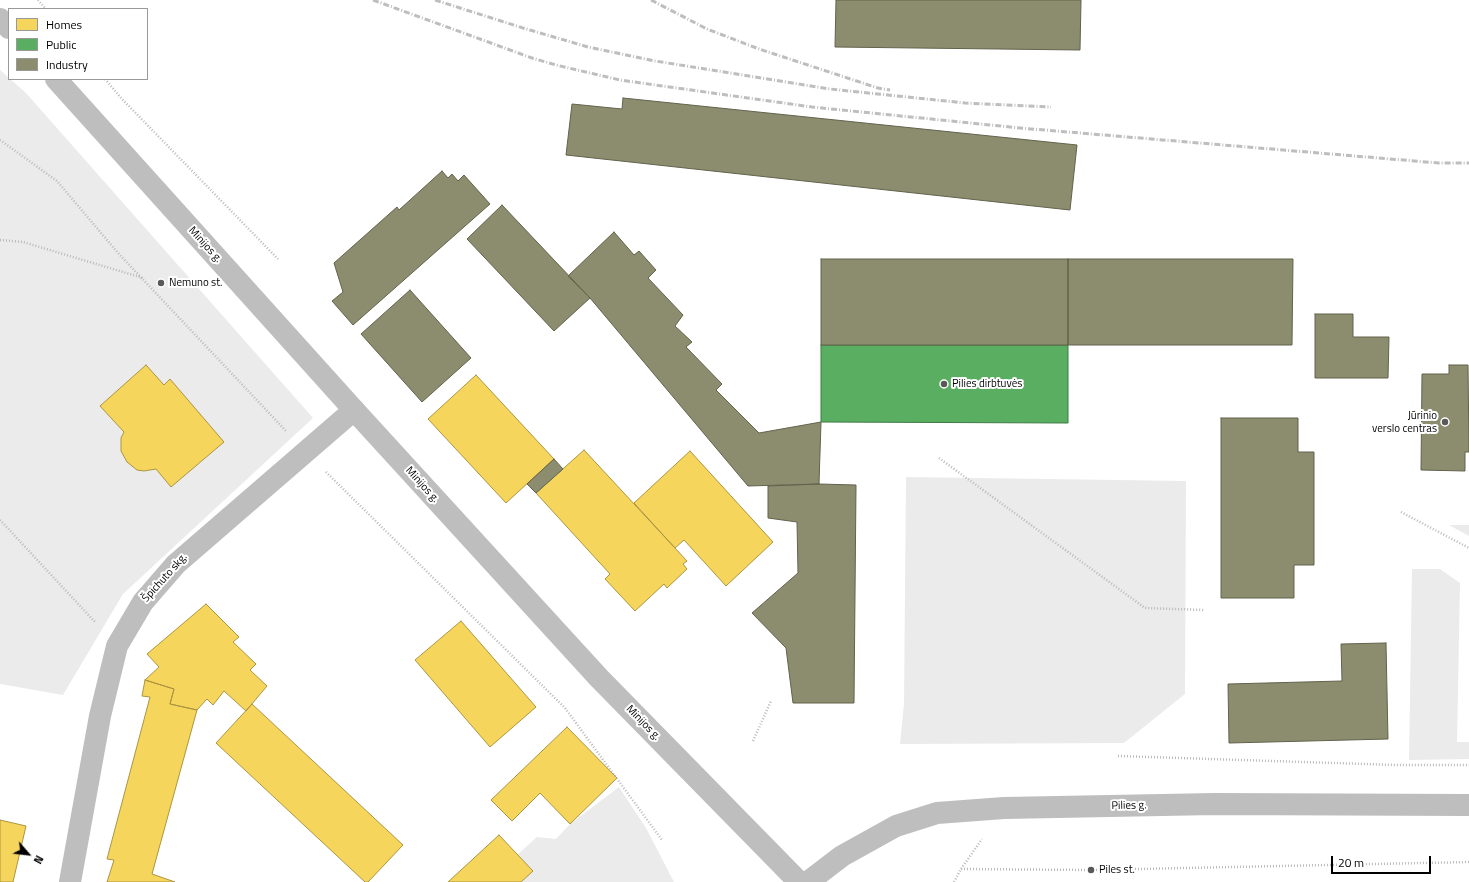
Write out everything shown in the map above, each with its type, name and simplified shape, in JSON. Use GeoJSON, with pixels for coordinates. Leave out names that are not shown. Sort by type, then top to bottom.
{"type":"FeatureCollection","features":[{"type":"Feature","properties":{"kind":"main road"},"geometry":{"type":"LineString","coordinates":[[0,20],[8,27]]}},
{"type":"Feature","properties":{"kind":"main road","name":"Minijos g."},"geometry":{"type":"LineString","coordinates":[[57,80],[354,410],[599,678],[799,882]]}},
{"type":"Feature","properties":{"kind":"main road","name":"Špichuto skg."},"geometry":{"type":"LineString","coordinates":[[70,882],[100,716],[117,646],[143,602],[176,564],[354,410]]}},
{"type":"Feature","properties":{"kind":"main road","name":"Pilies g."},"geometry":{"type":"LineString","coordinates":[[808,882],[842,856],[896,826],[937,813],[1004,808],[1215,804],[1469,805]]}},
{"type":"Feature","properties":{"kind":"path"},"geometry":{"type":"LineString","coordinates":[[38,0],[45,8]]}},
{"type":"Feature","properties":{"kind":"path"},"geometry":{"type":"LineString","coordinates":[[106,80],[121,98],[278,259]]}},
{"type":"Feature","properties":{"kind":"path"},"geometry":{"type":"LineString","coordinates":[[0,140],[57,181],[118,253],[305,452],[565,708],[662,840]]}},
{"type":"Feature","properties":{"kind":"path"},"geometry":{"type":"LineString","coordinates":[[0,240],[23,242],[143,278]]}},
{"type":"Feature","properties":{"kind":"path"},"geometry":{"type":"LineString","coordinates":[[939,458],[1145,608],[1204,610]]}},
{"type":"Feature","properties":{"kind":"path"},"geometry":{"type":"LineString","coordinates":[[1401,512],[1469,548]]}},
{"type":"Feature","properties":{"kind":"path"},"geometry":{"type":"LineString","coordinates":[[0,520],[117,646]]}},
{"type":"Feature","properties":{"kind":"path"},"geometry":{"type":"LineString","coordinates":[[754,741],[771,701]]}},
{"type":"Feature","properties":{"kind":"path"},"geometry":{"type":"LineString","coordinates":[[1118,756],[1396,765],[1469,765]]}},
{"type":"Feature","properties":{"kind":"path"},"geometry":{"type":"LineString","coordinates":[[954,882],[961,869],[1004,808]]}},
{"type":"Feature","properties":{"kind":"path"},"geometry":{"type":"LineString","coordinates":[[961,869],[1091,870],[1469,862]]}},
{"type":"Feature","properties":{"kind":"shaded area"},"geometry":{"type":"Polygon","coordinates":[[[0,70],[8,77],[8,80],[11,80],[26,93],[313,418],[123,594],[63,695],[0,684],[0,70]]]}},
{"type":"Feature","properties":{"kind":"shaded area"},"geometry":{"type":"Polygon","coordinates":[[[906,477],[1186,481],[1185,694],[1124,743],[900,744],[904,704],[906,477]]]}},
{"type":"Feature","properties":{"kind":"shaded area"},"geometry":{"type":"Polygon","coordinates":[[[1449,525],[1469,525],[1469,536],[1449,525]]]}},
{"type":"Feature","properties":{"kind":"shaded area"},"geometry":{"type":"Polygon","coordinates":[[[1412,569],[1440,569],[1460,583],[1457,742],[1469,742],[1469,759],[1409,760],[1412,569]]]}},
{"type":"Feature","properties":{"kind":"shaded area"},"geometry":{"type":"Polygon","coordinates":[[[619,787],[646,828],[674,882],[521,882],[533,871],[517,855],[537,837],[556,839],[570,824],[619,787]]]}},
{"type":"Feature","properties":{"kind":"building: Homes"},"geometry":{"type":"Polygon","coordinates":[[[146,365],[164,385],[170,379],[224,442],[171,487],[156,469],[144,471],[137,470],[127,462],[121,451],[121,438],[124,432],[100,406],[146,365]]]}},
{"type":"Feature","properties":{"kind":"building: Homes"},"geometry":{"type":"Polygon","coordinates":[[[476,375],[554,459],[506,503],[428,419],[476,375]]]}},
{"type":"Feature","properties":{"kind":"building: Homes"},"geometry":{"type":"Polygon","coordinates":[[[584,450],[687,561],[683,564],[687,569],[667,588],[664,584],[635,611],[605,579],[610,574],[536,493],[584,450]]]}},
{"type":"Feature","properties":{"kind":"building: Homes"},"geometry":{"type":"Polygon","coordinates":[[[690,451],[773,542],[726,586],[684,540],[675,548],[634,503],[690,451]]]}},
{"type":"Feature","properties":{"kind":"building: Homes"},"geometry":{"type":"Polygon","coordinates":[[[206,604],[239,637],[233,642],[256,664],[250,670],[267,686],[246,711],[224,691],[213,705],[207,699],[197,710],[170,704],[174,689],[145,680],[159,667],[147,654],[206,604]]]}},
{"type":"Feature","properties":{"kind":"building: Homes"},"geometry":{"type":"Polygon","coordinates":[[[461,621],[536,707],[490,747],[415,660],[461,621]]]}},
{"type":"Feature","properties":{"kind":"building: Homes"},"geometry":{"type":"Polygon","coordinates":[[[145,680],[174,689],[170,704],[197,710],[152,874],[175,882],[107,882],[114,860],[107,859],[150,697],[142,696],[145,680]]]}},
{"type":"Feature","properties":{"kind":"building: Homes"},"geometry":{"type":"Polygon","coordinates":[[[252,704],[403,845],[368,882],[365,882],[216,743],[252,704]]]}},
{"type":"Feature","properties":{"kind":"building: Homes"},"geometry":{"type":"Polygon","coordinates":[[[567,727],[617,778],[570,824],[540,793],[512,821],[491,800],[567,727]]]}},
{"type":"Feature","properties":{"kind":"building: Homes"},"geometry":{"type":"Polygon","coordinates":[[[0,820],[26,826],[13,882],[0,882],[0,820]]]}},
{"type":"Feature","properties":{"kind":"building: Homes"},"geometry":{"type":"Polygon","coordinates":[[[499,835],[533,871],[521,882],[448,882],[499,835]]]}},
{"type":"Feature","properties":{"kind":"building: Public","name":"Pilies dirbtuvės"},"geometry":{"type":"Polygon","coordinates":[[[821,345],[1068,345],[1068,423],[821,422],[821,345]]]}},
{"type":"Feature","properties":{"kind":"building: Industry"},"geometry":{"type":"Polygon","coordinates":[[[836,0],[1081,0],[1080,50],[835,47],[836,0]]]}},
{"type":"Feature","properties":{"kind":"building: Industry"},"geometry":{"type":"Polygon","coordinates":[[[623,98],[1077,145],[1070,210],[566,155],[572,104],[622,109],[623,98]]]}},
{"type":"Feature","properties":{"kind":"building: Industry"},"geometry":{"type":"Polygon","coordinates":[[[442,171],[448,178],[452,174],[458,181],[464,175],[490,204],[353,325],[332,301],[343,292],[334,263],[397,207],[399,210],[442,171]]]}},
{"type":"Feature","properties":{"kind":"building: Industry"},"geometry":{"type":"Polygon","coordinates":[[[502,205],[590,298],[554,331],[467,239],[502,205]]]}},
{"type":"Feature","properties":{"kind":"building: Industry"},"geometry":{"type":"Polygon","coordinates":[[[614,232],[634,255],[639,251],[656,270],[648,278],[683,315],[675,326],[692,342],[686,347],[722,384],[716,390],[759,433],[821,422],[819,484],[748,486],[590,298],[568,276],[614,232]]]}},
{"type":"Feature","properties":{"kind":"building: Industry"},"geometry":{"type":"Polygon","coordinates":[[[821,259],[1068,259],[1068,345],[821,345],[821,259]]]}},
{"type":"Feature","properties":{"kind":"building: Industry"},"geometry":{"type":"Polygon","coordinates":[[[1068,259],[1293,259],[1292,345],[1068,345],[1068,259]]]}},
{"type":"Feature","properties":{"kind":"building: Industry"},"geometry":{"type":"Polygon","coordinates":[[[410,290],[471,358],[422,402],[361,334],[410,290]]]}},
{"type":"Feature","properties":{"kind":"building: Industry"},"geometry":{"type":"Polygon","coordinates":[[[1315,314],[1353,314],[1353,337],[1389,337],[1388,378],[1315,378],[1315,314]]]}},
{"type":"Feature","properties":{"kind":"building: Industry","name":"Jūrinio verslo centras"},"geometry":{"type":"Polygon","coordinates":[[[1449,365],[1468,365],[1469,452],[1465,452],[1465,471],[1421,470],[1422,374],[1449,374],[1449,365]]]}},
{"type":"Feature","properties":{"kind":"building: Industry"},"geometry":{"type":"Polygon","coordinates":[[[1221,418],[1298,418],[1298,452],[1314,452],[1314,565],[1294,565],[1294,598],[1221,598],[1221,418]]]}},
{"type":"Feature","properties":{"kind":"building: Industry"},"geometry":{"type":"Polygon","coordinates":[[[554,459],[563,469],[536,493],[527,484],[554,459]]]}},
{"type":"Feature","properties":{"kind":"building: Industry"},"geometry":{"type":"Polygon","coordinates":[[[819,484],[856,485],[854,703],[793,703],[786,648],[752,613],[798,573],[797,522],[768,518],[768,486],[819,484]]]}},
{"type":"Feature","properties":{"kind":"building: Industry"},"geometry":{"type":"Polygon","coordinates":[[[1386,643],[1388,739],[1229,743],[1228,684],[1342,681],[1341,644],[1386,643]]]}},
{"type":"Feature","properties":{"kind":"railway"},"geometry":{"type":"LineString","coordinates":[[373,0],[532,58],[620,80],[812,107],[1020,128],[1439,163],[1469,163]]}},
{"type":"Feature","properties":{"kind":"railway"},"geometry":{"type":"LineString","coordinates":[[435,0],[588,47],[655,61],[830,89],[965,103],[1051,107]]}},
{"type":"Feature","properties":{"kind":"railway"},"geometry":{"type":"LineString","coordinates":[[651,0],[707,29],[759,49],[878,88],[890,90]]}},
{"type":"Feature","properties":{"kind":"place","name":"Nemuno st."},"geometry":{"type":"Point","coordinates":[161,283]}},
{"type":"Feature","properties":{"kind":"place","name":"Pilies dirbtuvės"},"geometry":{"type":"Point","coordinates":[944,384]}},
{"type":"Feature","properties":{"kind":"place","name":"Jūrinio verslo centras"},"geometry":{"type":"Point","coordinates":[1445,422]}},
{"type":"Feature","properties":{"kind":"place","name":"Piles st."},"geometry":{"type":"Point","coordinates":[1091,870]}}]}
